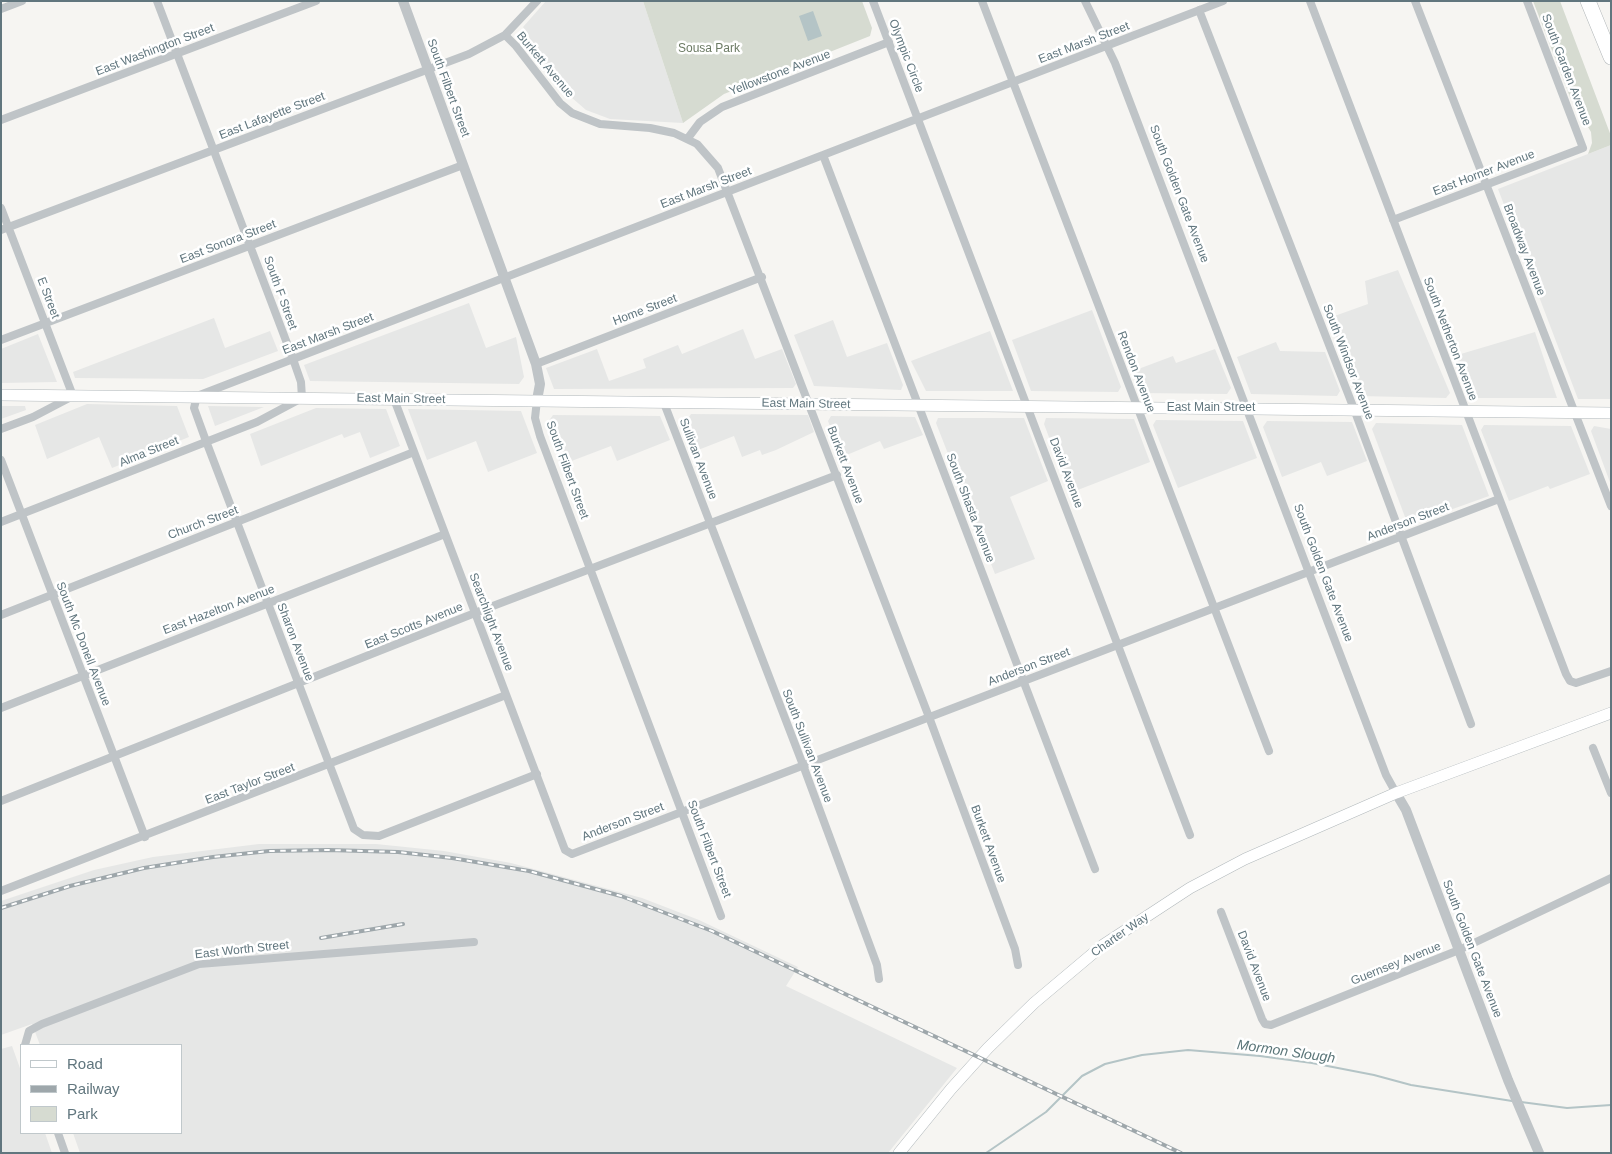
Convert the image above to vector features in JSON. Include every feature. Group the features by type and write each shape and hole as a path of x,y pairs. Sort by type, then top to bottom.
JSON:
{"highway":[{"path":"1588,1 1611,57"},
{"path":"1596,1 1611,51"}],"main road":[{"name":"East Main Street","path":"1,394 1611,413"},
{"name":"Charter Way","path":"899,1153 988,1048 1034,1003 1103,946 1190,888 1245,859 1396,793 1611,713"}],"street":[{"path":"1,9 22,1"},
{"name":"South F Street","path":"157,1 293,359 301,382 302,398"},
{"name":"East Washington Street","path":"1,120 316,1"},
{"name":"South Filbert Street","path":"403,1 536,364 540,384 535,418 540,436 721,916"},
{"name":"East Lafayette Street","path":"5,228 468,54 505,35 537,1"},
{"name":"Olympic Circle","path":"873,1 919,118"},
{"name":"Rendon Avenue","path":"982,1 1269,751"},
{"name":"South Golden Gate Avenue","path":"1085,1 1108,46 1386,775 1406,810 1526,1127 1538,1153"},
{"name":"East Marsh Street","path":"196,396 1224,1"},
{"name":"South Netherton Avenue","path":"1310,1 1566,674 1573,682 1583,681 1611,671"},
{"name":"Broadway Avenue","path":"1415,1 1611,506"},
{"name":"South Garden Avenue","path":"1527,1 1583,148"},
{"name":"South Windsor Avenue","path":"1199,10 1354,409 1400,537 1472,724"},
{"name":"Burkett Avenue","path":"505,35 516,46 560,103 580,118 600,124 660,129 688,138 713,160 729,191 929,716 1015,950 1018,965"},
{"name":"Yellowstone Avenue","path":"688,138 700,122 722,107 889,42"},
{"name":"David Avenue","path":"919,118 1190,835"},
{"name":"East Horner Avenue","path":"1393,220 1583,148"},
{"name":"South Shasta Avenue","path":"823,155 1095,869"},
{"name":"East Sonora Street","path":"1,340 463,165"},
{"name":"E Street","path":"1,208 5,228 73,396"},
{"name":"Home Street","path":"536,364 762,277"},
{"path":"1,430 33,417 73,396"},
{"name":"Sharon Avenue","path":"196,396 194,408 206,442 354,829 363,835 379,836 536,774"},
{"name":"Alma Street","path":"1,522 257,422 302,398"},
{"name":"Searchlight Avenue","path":"394,399 536,774 568,853"},
{"name":"Sullivan Avenue","path":"664,402 710,523"},
{"name":"Church Street","path":"1,615 414,452"},
{"name":"South Mc Donell Avenue","path":"1,460 145,837"},
{"name":"East Scotts Avenue","path":"1,801 837,474"},
{"name":"Anderson Street","path":"568,853 572,854 1499,499"},
{"name":"South Sullivan Avenue","path":"710,523 803,765 877,965 879,979"},
{"name":"East Hazelton Avenue","path":"1,708 445,534"},
{"name":"East Taylor Street","path":"1,891 145,837 506,695"},
{"path":"1593,748 1611,793"},
{"name":"Guernsey Avenue","path":"1268,1025 1284,1022 1459,950 1611,878"},
{"name":"David Avenue","path":"1221,912 1262,1019 1268,1025"},
{"name":"East Worth Street","path":"25,1044 29,1031 42,1024 199,964 474,942"},
{"path":"58,1134 65,1153"}],"shaded area":[{"path":"546,1 643,1 683,123 610,119 586,110 556,84 523,27"},
{"path":"813,11 822,36 808,41 799,16"},
{"path":"1611,145 1611,399 1578,399 1498,189"},
{"path":"1398,270 1450,393 1446,398 1360,396 1329,318 1368,304 1365,281"},
{"path":"469,303 486,348 516,337 524,377 519,384 310,381 304,365"},
{"path":"1092,310 1121,387 1118,392 1031,391 1012,340"},
{"path":"214,318 225,348 270,331 278,351 203,379 75,378 73,372"},
{"path":"833,320 847,357 887,343 903,385 901,390 814,386 794,335"},
{"path":"743,329 755,359 782,349 796,384 793,388 554,389 546,368 597,349 609,381 646,368 643,359 678,345 682,354"},
{"path":"990,331 1013,391 926,391 911,361"},
{"path":"1535,332 1557,398 1470,398 1454,356"},
{"path":"38,334 57,382 1,383 1,349"},
{"path":"1276,342 1280,351 1325,352 1340,391 1337,396 1251,394 1237,357"},
{"path":"1215,349 1231,388 1227,394 1141,393 1133,371 1173,356 1176,363"},
{"path":"87,404 177,406 189,437 112,468 99,437 47,459 35,425"},
{"path":"1,406 25,406 26,410 1,419"},
{"path":"208,406 264,407 215,426"},
{"path":"316,408 386,409 400,446 370,458 360,432 344,438 342,434 261,466 250,434"},
{"path":"408,409 521,411 537,453 488,472 476,441 427,460"},
{"path":"691,414 808,415 814,432 762,455 760,450 742,457 734,436 698,450 687,420"},
{"path":"553,415 660,416 670,440 617,461 611,446 561,465 552,445 548,422"},
{"path":"831,416 915,417 923,435 884,449 880,441 842,457 828,421"},
{"path":"938,418 1024,418 1048,481 1010,497 1035,559 995,574 936,423"},
{"path":"1046,418 1134,419 1150,462 1070,493 1044,424"},
{"path":"1156,420 1243,421 1257,458 1178,488 1153,425"},
{"path":"1267,421 1352,422 1367,461 1327,476 1321,462 1282,477 1263,427"},
{"path":"1376,423 1462,425 1489,496 1408,525 1372,429"},
{"path":"1484,425 1571,426 1590,474 1550,489 1548,486 1509,501 1481,430"},
{"path":"1594,426 1611,429 1611,485 1591,431"},
{"path":"259,844 376,844 444,851 511,863 642,898 699,920 798,967 786,986 957,1068 888,1153 80,1153 73,1134 182,1134 182,1044 40,1044 32,1024 1,1035 1,901 94,870 153,857"},
{"path":"12,1046 20,1068 20,1134 45,1134 52,1153 1,1153 1,1049"}],"green space":[{"name":"Sousa Park","path":"643,1 862,1 872,28 870,36 724,94 683,123"},
{"path":"1533,1 1560,1 1611,136 1611,145 1588,154 1592,143 1591,132 1570,97"}],"waterway":[{"name":"Mormon Slough","path":"986,1153 1046,1112 1082,1076 1105,1064 1142,1055 1188,1050 1260,1056 1312,1063 1374,1075 1411,1085 1512,1101"},
{"name":"Mormon Slough","path":"1521,1102 1567,1108 1611,1105"}],"railway":[{"path":"1,908 70,886 144,868 213,857 269,851 398,852 452,858 529,871 621,896 712,931 1181,1153"},
{"path":"321,938 403,924"}]}
